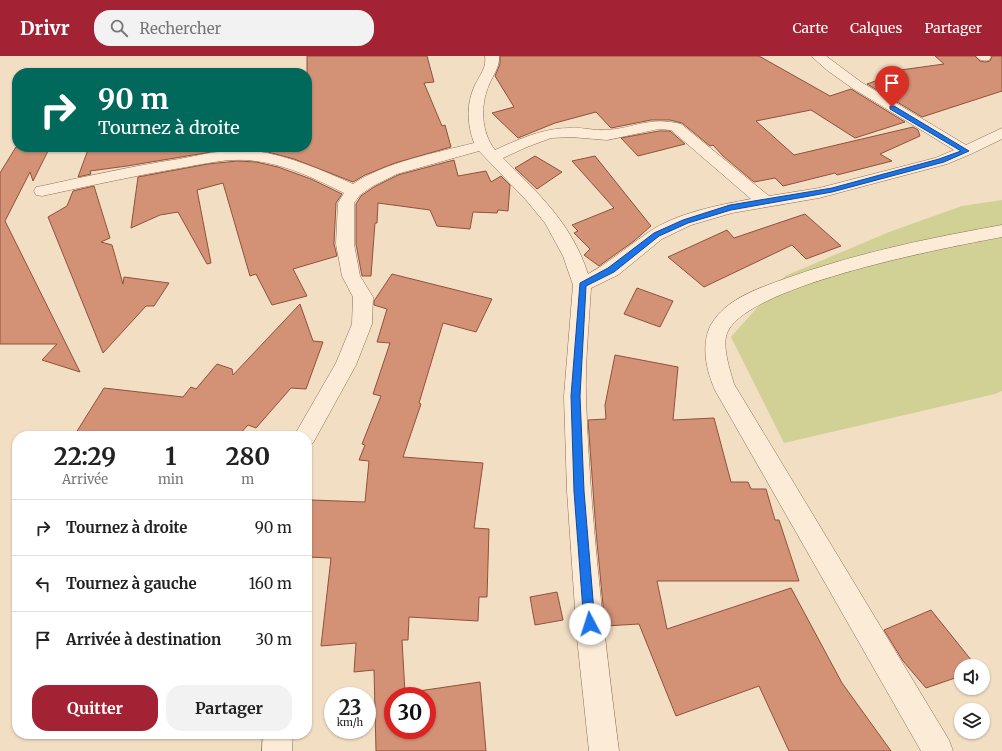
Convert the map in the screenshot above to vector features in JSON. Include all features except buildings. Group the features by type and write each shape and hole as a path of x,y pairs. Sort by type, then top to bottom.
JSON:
{"street":[{"path":"492,56 493,59 488,73 479,90 475,111 477,129 488,151 542,206 556,223 576,263 582,285 575,396 579,491 591,638 604,751"},
{"path":"818,56 834,71 928,130 966,151"},
{"path":"308,431 345,365 362,324 363,297 350,276 344,244 346,203 354,191 367,182 390,171 488,151 552,133 570,132 608,135 648,126 669,125 676,127 764,202"},
{"path":"582,285 611,270 656,235 685,221 730,208 819,193 941,161 966,151 1002,133"},
{"path":"42,190 109,176 222,157 253,156 278,161 310,171 354,191"},
{"path":"938,751 724,386 714,347 720,326 740,308 767,293 839,267 953,239 1002,231"},
{"path":"277,751 278,739"}],"green space":[{"path":"1002,200 1002,391 995,394 784,443 731,337 785,276 889,232 962,206"}],"route":[{"path":"590,624 579,491 575,396 582,285 611,270 656,235 685,221 730,208 832,190 941,161 966,151 928,130 892,107"}]}
